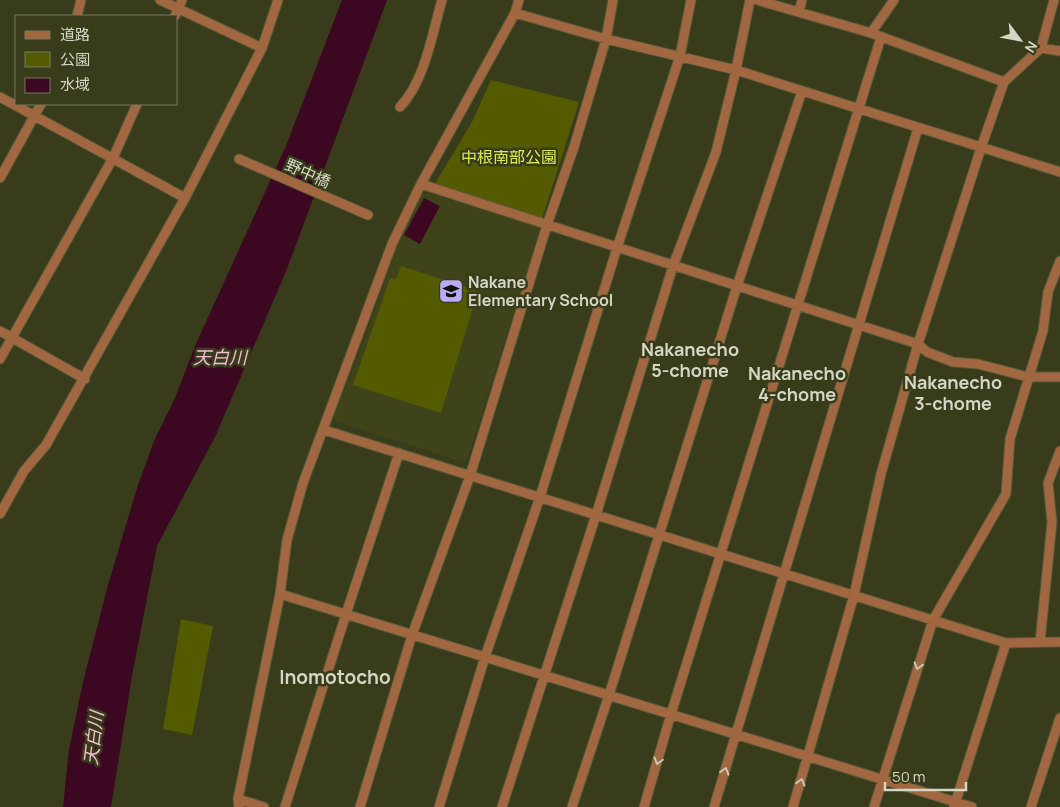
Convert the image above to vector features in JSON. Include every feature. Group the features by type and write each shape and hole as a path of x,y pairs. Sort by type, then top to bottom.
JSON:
{"street":[{"path":"77,15 80,0"},
{"path":"160,0 262,48"},
{"path":"0,514 24,470 46,445 85,379 185,198 262,48 278,0"},
{"path":"400,107 407,100 424,65 442,0"},
{"path":"264,807 238,803 280,594 287,540 304,483 392,244 421,184 515,13 519,0"},
{"path":"360,807 412,635 470,476 547,225 574,147 606,38 613,0"},
{"path":"439,807 485,657 540,497 680,56 691,0"},
{"path":"502,807 596,515 673,266 716,152 736,70 750,0"},
{"path":"757,0 871,33 1004,82"},
{"path":"800,12 802,0"},
{"path":"871,33 894,0"},
{"path":"793,807 854,595 881,474 918,344 981,148 1004,82 1041,48 1054,0"},
{"path":"515,13 736,70 1060,172"},
{"path":"644,807 671,714 881,37"},
{"path":"1041,48 1060,51"},
{"path":"572,807 609,696 736,286 802,91"},
{"path":"0,97 15,104"},
{"path":"16,105 185,198"},
{"path":"0,178 39,105"},
{"path":"0,359 113,158 137,105"},
{"path":"714,807 918,128"},
{"name":"野中橋","path":"241,160 365,214"},
{"path":"421,184 918,344 927,352 953,362 978,364 1028,377 1060,377"},
{"path":"874,807 933,620 1006,494 1010,439 1043,331 1048,292 1060,261"},
{"path":"0,331 85,379"},
{"path":"324,430 1006,643 1060,642"},
{"path":"1040,642 1052,522 1048,482 1060,451"},
{"path":"285,807 399,453"},
{"path":"280,594 736,734 883,780 955,805 972,807"},
{"path":"955,805 1006,643"},
{"path":"1031,807 1060,718"}],"shaded area":[{"name":"Nakane Elementary School","path":"427,193 538,227 540,230 467,460 463,462 335,421 333,416 361,349 401,234 421,194"}],"green space":[{"name":"中根南部公園","path":"491,80 579,102 542,219 433,187 472,122"},
{"path":"401,266 478,291 441,413 353,385 390,278 396,279"},
{"path":"181,619 213,626 192,735 163,729"}],"water":[{"name":"天白川","path":"342,0 387,0 287,269 215,437 157,546 132,676 111,807 63,807 69,750 83,682 108,585 137,488 154,441 175,398 195,346 286,146"},
{"path":"424,198 440,206 420,244 404,235"}],"place":[{"name":"Nakane Elementary School","path":"451,291"}],"district":[{"name":"Nakanecho 5-chome","path":"690,359"},
{"name":"Nakanecho 4-chome","path":"797,383"},
{"name":"Nakanecho 3-chome","path":"953,392"},
{"name":"Inomotocho","path":"335,677"}]}
